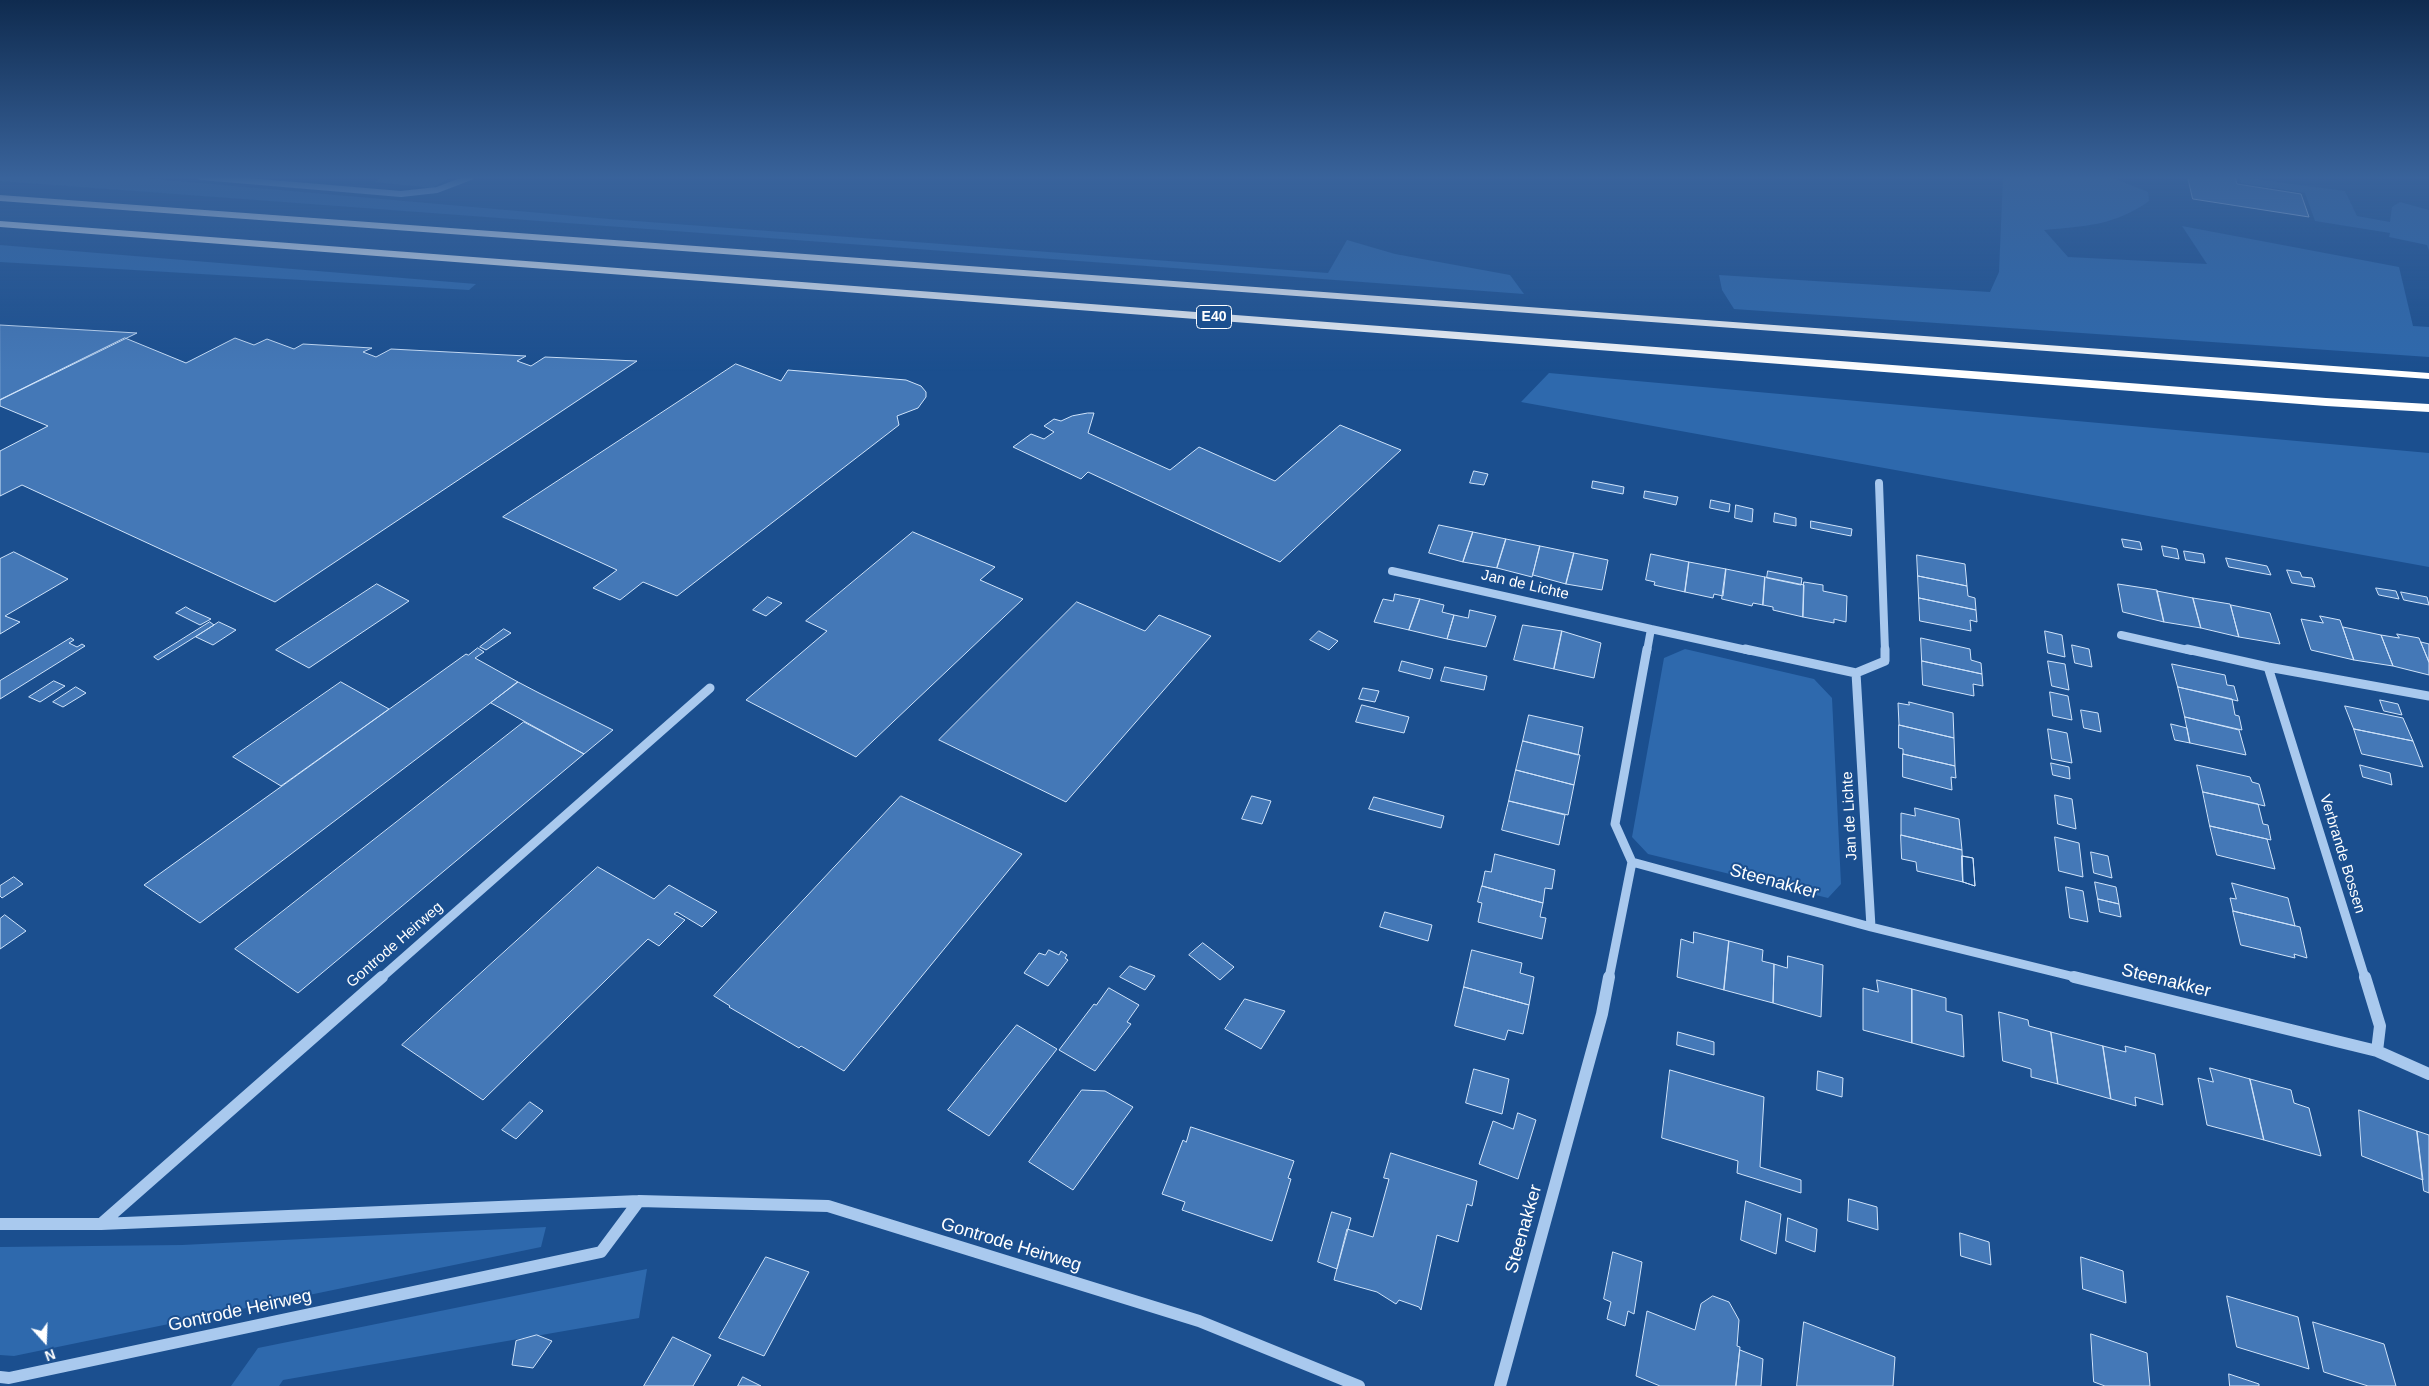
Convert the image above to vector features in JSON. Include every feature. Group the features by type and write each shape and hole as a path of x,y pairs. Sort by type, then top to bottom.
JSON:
{"highway":[{"name":"E40","path":"231,242 2286,399 2429,408"},
{"name":"E40","path":"587,242 2257,366 2429,376"}],"street":[{"path":"1856,672 1885,661 1879,483"},
{"name":"Jan de Lichte","path":"1392,571 1650,629 1856,672 1871,927"},
{"path":"1632,862 1615,824 1650,629"},
{"path":"2120,635 2268,667 2429,696"},
{"name":"Verbrande Bossen","path":"2268,667 2380,1026 2377,1051"},
{"name":"Gontrode Heirweg","path":"101,1224 710,688"},
{"name":"Steenakker","path":"1500,1386 1602,1014 1632,862 1871,927 2377,1051 2429,1074"},
{"name":"Gontrode Heirweg","path":"0,1377 9,1378 601,1252 639,1201"},
{"name":"Gontrode Heirweg","path":"0,1224 101,1224 639,1201 828,1206 1199,1321 1359,1386"}],"shaded area":[{"path":"818,242 911,242 1328,273 1346,242 1353,242 1395,254 1510,275 1524,294"},
{"path":"2000,242 2054,242 2068,257 2207,264 2192,242 2265,242 2399,267 2413,326 2429,327 2429,357 1734,309 1722,290 1719,275 1990,292 1999,272"},
{"path":"2411,242 2429,242 2429,251 2427,245"},
{"path":"0,245 476,284 469,290 0,262"},
{"path":"1549,373 2429,453 2429,567 1521,402"},
{"path":"1685,649 1814,679 1832,698 1841,884 1828,898 1648,854 1632,837 1664,658"},
{"path":"546,1227 541,1247 14,1356 0,1355 0,1247 182,1245"},
{"path":"647,1269 639,1318 283,1380 279,1386 231,1386 258,1348"}],"building":[{"path":"0,325 137,333 0,400"},
{"path":"125,338 186,363 235,338 254,345 267,339 294,349 303,344 372,348 363,352 376,357 391,349 526,356 517,361 531,366 545,357 637,361 275,602 22,485 0,496 0,451 48,426 0,406 0,400"},
{"path":"736,364 781,381 788,370 906,380 921,386 926,392 926,397 918,408 897,416 899,425 677,596 643,582 620,600 593,588 617,570 503,517"},
{"path":"1094,413 1088,433 1170,470 1199,447 1275,481 1340,425 1401,450 1280,562 1088,472 1081,479 1013,447 1031,434 1044,439 1054,432 1044,426 1054,419 1061,421 1072,416"},
{"path":"1474,471 1488,474 1484,485 1470,483"},
{"path":"1593,481 1624,487 1623,494 1592,488"},
{"path":"1645,491 1678,497 1676,505 1644,498"},
{"path":"1711,500 1730,504 1729,512 1710,508"},
{"path":"1736,505 1753,509 1752,522 1735,518"},
{"path":"1775,513 1796,518 1796,526 1774,522"},
{"path":"1811,521 1852,529 1851,536 1811,528"},
{"path":"1439,525 1473,532 1463,562 1429,553"},
{"path":"913,532 995,567 980,580 1023,599 856,757 746,700 827,631 806,621"},
{"path":"1473,532 1506,539 1497,568 1463,562"},
{"path":"1506,539 1540,546 1532,577 1497,568"},
{"path":"2122,539 2140,542 2142,550 2124,547"},
{"path":"1540,546 1574,553 1566,584 1533,575"},
{"path":"2162,546 2177,549 2179,559 2164,556"},
{"path":"2184,551 2203,554 2205,563 2186,560"},
{"path":"14,552 68,579 5,616 20,622 0,634 0,559"},
{"path":"1574,553 1608,560 1602,590 1566,584"},
{"path":"1651,554 1689,562 1685,592 1654,585 1655,582 1646,580"},
{"path":"1917,555 1965,564 1967,586 1918,576"},
{"path":"2226,558 2267,566 2271,575 2229,567"},
{"path":"1689,562 1726,569 1723,596 1714,594 1713,598 1685,592"},
{"path":"1726,569 1765,577 1763,605 1753,603 1752,606 1722,599"},
{"path":"2287,570 2300,572 2302,577 2312,578 2315,587 2292,583"},
{"path":"1768,571 1802,578 1801,585 1767,578"},
{"path":"1918,576 1967,586 1968,596 1975,598 1976,610 1919,598"},
{"path":"1765,577 1804,585 1803,617 1773,610 1773,607 1763,605"},
{"path":"1804,582 1823,585 1823,591 1847,596 1846,622 1834,619 1834,623 1803,617"},
{"path":"377,584 409,601 309,668 276,650"},
{"path":"2118,584 2157,590 2164,622 2123,612"},
{"path":"2376,588 2396,591 2399,599 2379,595"},
{"path":"2157,591 2193,598 2201,628 2164,622"},
{"path":"2401,592 2427,597 2429,605 2404,600"},
{"path":"1395,594 1420,599 1409,630 1374,622 1383,599 1393,601"},
{"path":"768,597 782,603 766,616 753,610"},
{"path":"1919,598 1976,610 1977,622 1970,620 1971,631 1920,621"},
{"path":"2193,598 2230,604 2239,637 2201,628"},
{"path":"1420,599 1444,605 1442,612 1454,615 1447,639 1409,630"},
{"path":"1077,602 1145,631 1159,615 1211,636 1066,802 939,740"},
{"path":"2231,605 2270,613 2280,644 2239,637"},
{"path":"186,607 211,619 200,625 176,613"},
{"path":"1470,610 1496,616 1486,647 1447,639 1454,615 1468,618"},
{"path":"2320,616 2340,620 2354,660 2311,650 2301,619 2323,623"},
{"path":"210,622 214,625 158,660 154,657"},
{"path":"219,622 236,630 213,645 196,637"},
{"path":"1523,625 1562,631 1554,669 1514,660"},
{"path":"2343,627 2381,635 2393,666 2354,660"},
{"path":"504,629 511,633 486,650 480,647"},
{"path":"1319,631 1338,641 1329,650 1310,640"},
{"path":"1562,631 1601,643 1594,678 1554,669"},
{"path":"2045,631 2062,635 2065,657 2048,653"},
{"path":"2397,634 2419,638 2429,662 2429,675 2393,666 2381,635 2399,638"},
{"path":"71,638 74,640 69,643 77,647 82,644 85,646 0,699 0,681"},
{"path":"1921,638 1970,649 1971,660 1981,663 1982,674 1922,661"},
{"path":"2421,642 2429,644 2429,662"},
{"path":"2072,645 2089,649 2092,667 2075,663"},
{"path":"478,648 484,652 475,658 518,682 200,923 144,885 466,654 468,655"},
{"path":"1402,661 1433,669 1430,679 1399,671"},
{"path":"1922,661 1982,674 1983,686 1973,684 1974,696 1923,685"},
{"path":"2048,661 2065,664 2069,690 2052,686"},
{"path":"2172,664 2225,675 2227,685 2234,686 2238,701 2178,687"},
{"path":"1445,667 1487,676 1484,690 1441,681"},
{"path":"54,681 65,686 40,702 29,697"},
{"path":"341,682 389,709 281,786 233,757"},
{"path":"518,682 613,730 584,754 491,703"},
{"path":"76,687 86,693 63,707 53,702"},
{"path":"2178,687 2232,699 2235,715 2239,716 2242,730 2185,717"},
{"path":"1363,688 1379,691 1375,702 1359,699"},
{"path":"2050,692 2068,696 2072,720 2053,716"},
{"path":"2380,700 2398,704 2402,715 2384,711"},
{"path":"1909,702 1953,713 1954,738 1899,725 1898,703 1909,705"},
{"path":"1362,705 1409,717 1404,733 1356,722"},
{"path":"2345,706 2403,718 2413,741 2354,729"},
{"path":"2081,710 2098,713 2101,732 2084,728"},
{"path":"1529,715 1583,727 1578,755 1523,741"},
{"path":"2185,717 2239,730 2246,755 2190,743"},
{"path":"524,722 584,754 298,993 235,949"},
{"path":"2171,724 2187,728 2190,743 2175,740"},
{"path":"1899,725 1954,738 1955,766 1903,754 1903,749 1899,748"},
{"path":"2048,729 2067,733 2072,763 2052,759"},
{"path":"2354,729 2413,741 2423,767 2362,754"},
{"path":"1523,741 1580,755 1574,785 1516,770"},
{"path":"1903,754 1955,766 1956,778 1951,777 1952,790 1903,777"},
{"path":"2051,763 2069,767 2070,779 2053,775"},
{"path":"2197,765 2250,777 2252,782 2259,784 2265,806 2203,792"},
{"path":"2360,765 2390,773 2392,785 2363,777"},
{"path":"1516,770 1574,785 1568,815 1509,801"},
{"path":"2203,792 2258,804 2263,824 2268,825 2271,840 2210,826"},
{"path":"2055,795 2072,799 2076,829 2058,824"},
{"path":"901,796 1022,854 844,1071 801,1046 799,1048 729,1007 714,996"},
{"path":"1252,796 1271,801 1262,824 1242,819"},
{"path":"1374,797 1444,816 1441,828 1369,809"},
{"path":"1509,801 1565,815 1559,845 1502,830"},
{"path":"1915,808 1959,819 1962,850 1901,835 1901,813 1915,816"},
{"path":"2210,826 2267,839 2275,869 2217,855"},
{"path":"1901,835 1962,850 1963,882 1917,871 1916,862 1902,859"},
{"path":"2055,837 2079,843 2083,877 2059,871"},
{"path":"2091,852 2108,856 2112,878 2094,873"},
{"path":"1495,854 1555,870 1552,889 1545,888 1543,903 1482,886 1485,871 1491,872"},
{"path":"1962,856 1973,858 1975,886 1963,882"},
{"path":"1962,856 1973,858 1975,886 1963,882"},
{"path":"598,867 654,899 669,885 717,912 702,927 677,912 674,914 685,920 659,946 648,939 483,1100 402,1045"},
{"path":"14,877 23,884 2,898 0,896 0,886"},
{"path":"2095,882 2116,887 2119,904 2098,899"},
{"path":"2232,883 2288,898 2295,926 2233,911 2230,898 2236,899"},
{"path":"1482,886 1543,903 1540,917 1546,918 1542,939 1478,922 1482,903 1478,902"},
{"path":"2066,887 2083,891 2088,922 2070,918"},
{"path":"2098,899 2119,904 2121,917 2100,912"},
{"path":"2233,911 2300,927 2307,958 2294,954 2295,958 2241,945"},
{"path":"1385,912 1432,925 1428,941 1380,927"},
{"path":"5,915 26,931 0,949 0,919"},
{"path":"1694,932 1729,941 1724,990 1677,977 1681,939 1693,943"},
{"path":"1729,941 1763,950 1762,961 1774,964 1773,1003 1724,990"},
{"path":"1203,943 1234,967 1220,980 1189,955"},
{"path":"1049,950 1059,955 1061,951 1067,955 1065,958 1068,960 1048,986 1024,973 1039,953 1045,955"},
{"path":"1472,950 1522,963 1520,973 1534,977 1529,1005 1464,987"},
{"path":"1788,956 1823,965 1821,1017 1773,1003 1774,964 1787,968"},
{"path":"1130,966 1155,976 1145,990 1120,977"},
{"path":"1877,980 1912,989 1912,1043 1863,1030 1863,988 1878,992"},
{"path":"1464,987 1529,1005 1523,1034 1508,1030 1505,1040 1455,1026"},
{"path":"1109,988 1139,1005 1127,1022 1131,1024 1095,1071 1059,1050 1094,1004 1096,1005"},
{"path":"1912,989 1946,998 1946,1011 1962,1015 1964,1057 1912,1043"},
{"path":"1245,999 1285,1011 1261,1049 1225,1029"},
{"path":"1999,1012 2028,1020 2029,1026 2051,1032 2058,1084 2031,1077 2031,1069 2003,1061"},
{"path":"1017,1025 1057,1049 989,1136 948,1110"},
{"path":"1678,1032 1714,1042 1714,1055 1677,1045"},
{"path":"2051,1032 2103,1046 2111,1099 2058,1084"},
{"path":"2103,1046 2126,1052 2125,1046 2155,1054 2163,1105 2135,1097 2136,1106 2111,1099"},
{"path":"2210,1068 2250,1079 2264,1140 2207,1125 2198,1078 2213,1082"},
{"path":"1474,1069 1509,1079 1502,1114 1466,1103"},
{"path":"1670,1070 1764,1097 1760,1167 1801,1180 1801,1193 1737,1173 1738,1161 1662,1138"},
{"path":"1818,1071 1843,1078 1842,1097 1817,1090"},
{"path":"2250,1079 2291,1090 2294,1103 2309,1108 2321,1156 2264,1140"},
{"path":"1082,1090 1105,1091 1133,1107 1073,1190 1029,1162"},
{"path":"530,1102 543,1111 516,1139 502,1130"},
{"path":"2359,1110 2417,1131 2423,1180 2362,1156"},
{"path":"1518,1113 1536,1120 1518,1179 1479,1164 1493,1121 1513,1129"},
{"path":"1191,1127 1294,1161 1288,1178 1291,1179 1272,1241 1182,1210 1185,1202 1162,1194 1183,1140 1186,1142"},
{"path":"2417,1131 2429,1135 2429,1193 2424,1191"},
{"path":"1391,1153 1477,1181 1472,1206 1467,1204 1458,1242 1437,1235 1421,1310 1419,1307 1399,1300 1396,1304 1377,1292 1334,1280 1347,1229 1373,1237 1389,1179 1384,1178"},
{"path":"1849,1199 1877,1207 1878,1230 1848,1221"},
{"path":"1746,1201 1781,1214 1776,1254 1741,1240"},
{"path":"1332,1212 1351,1218 1337,1269 1318,1262"},
{"path":"1788,1218 1817,1229 1815,1252 1786,1241"},
{"path":"1960,1233 1989,1242 1991,1265 1961,1256"},
{"path":"1613,1252 1642,1262 1634,1314 1628,1311 1625,1326 1607,1319 1611,1302 1604,1299"},
{"path":"766,1257 809,1272 764,1356 719,1338"},
{"path":"2081,1257 2123,1271 2126,1303 2083,1289"},
{"path":"1713,1296 1729,1302 1739,1320 1737,1346 1740,1347 1736,1386 1660,1386 1636,1376 1647,1311 1695,1330 1701,1304"},
{"path":"2227,1296 2298,1317 2309,1369 2237,1347"},
{"path":"1804,1322 1895,1357 1893,1386 1797,1386"},
{"path":"2313,1322 2384,1344 2396,1386 2368,1386 2324,1372"},
{"path":"2091,1334 2147,1353 2150,1386 2105,1386 2094,1382"},
{"path":"537,1335 552,1341 533,1368 512,1365 516,1341"},
{"path":"673,1337 711,1355 693,1386 644,1386"},
{"path":"1740,1350 1763,1359 1761,1386 1736,1386"},
{"path":"2229,1374 2259,1384 2259,1386 2230,1386"},
{"path":"743,1377 761,1386 738,1386"}]}
